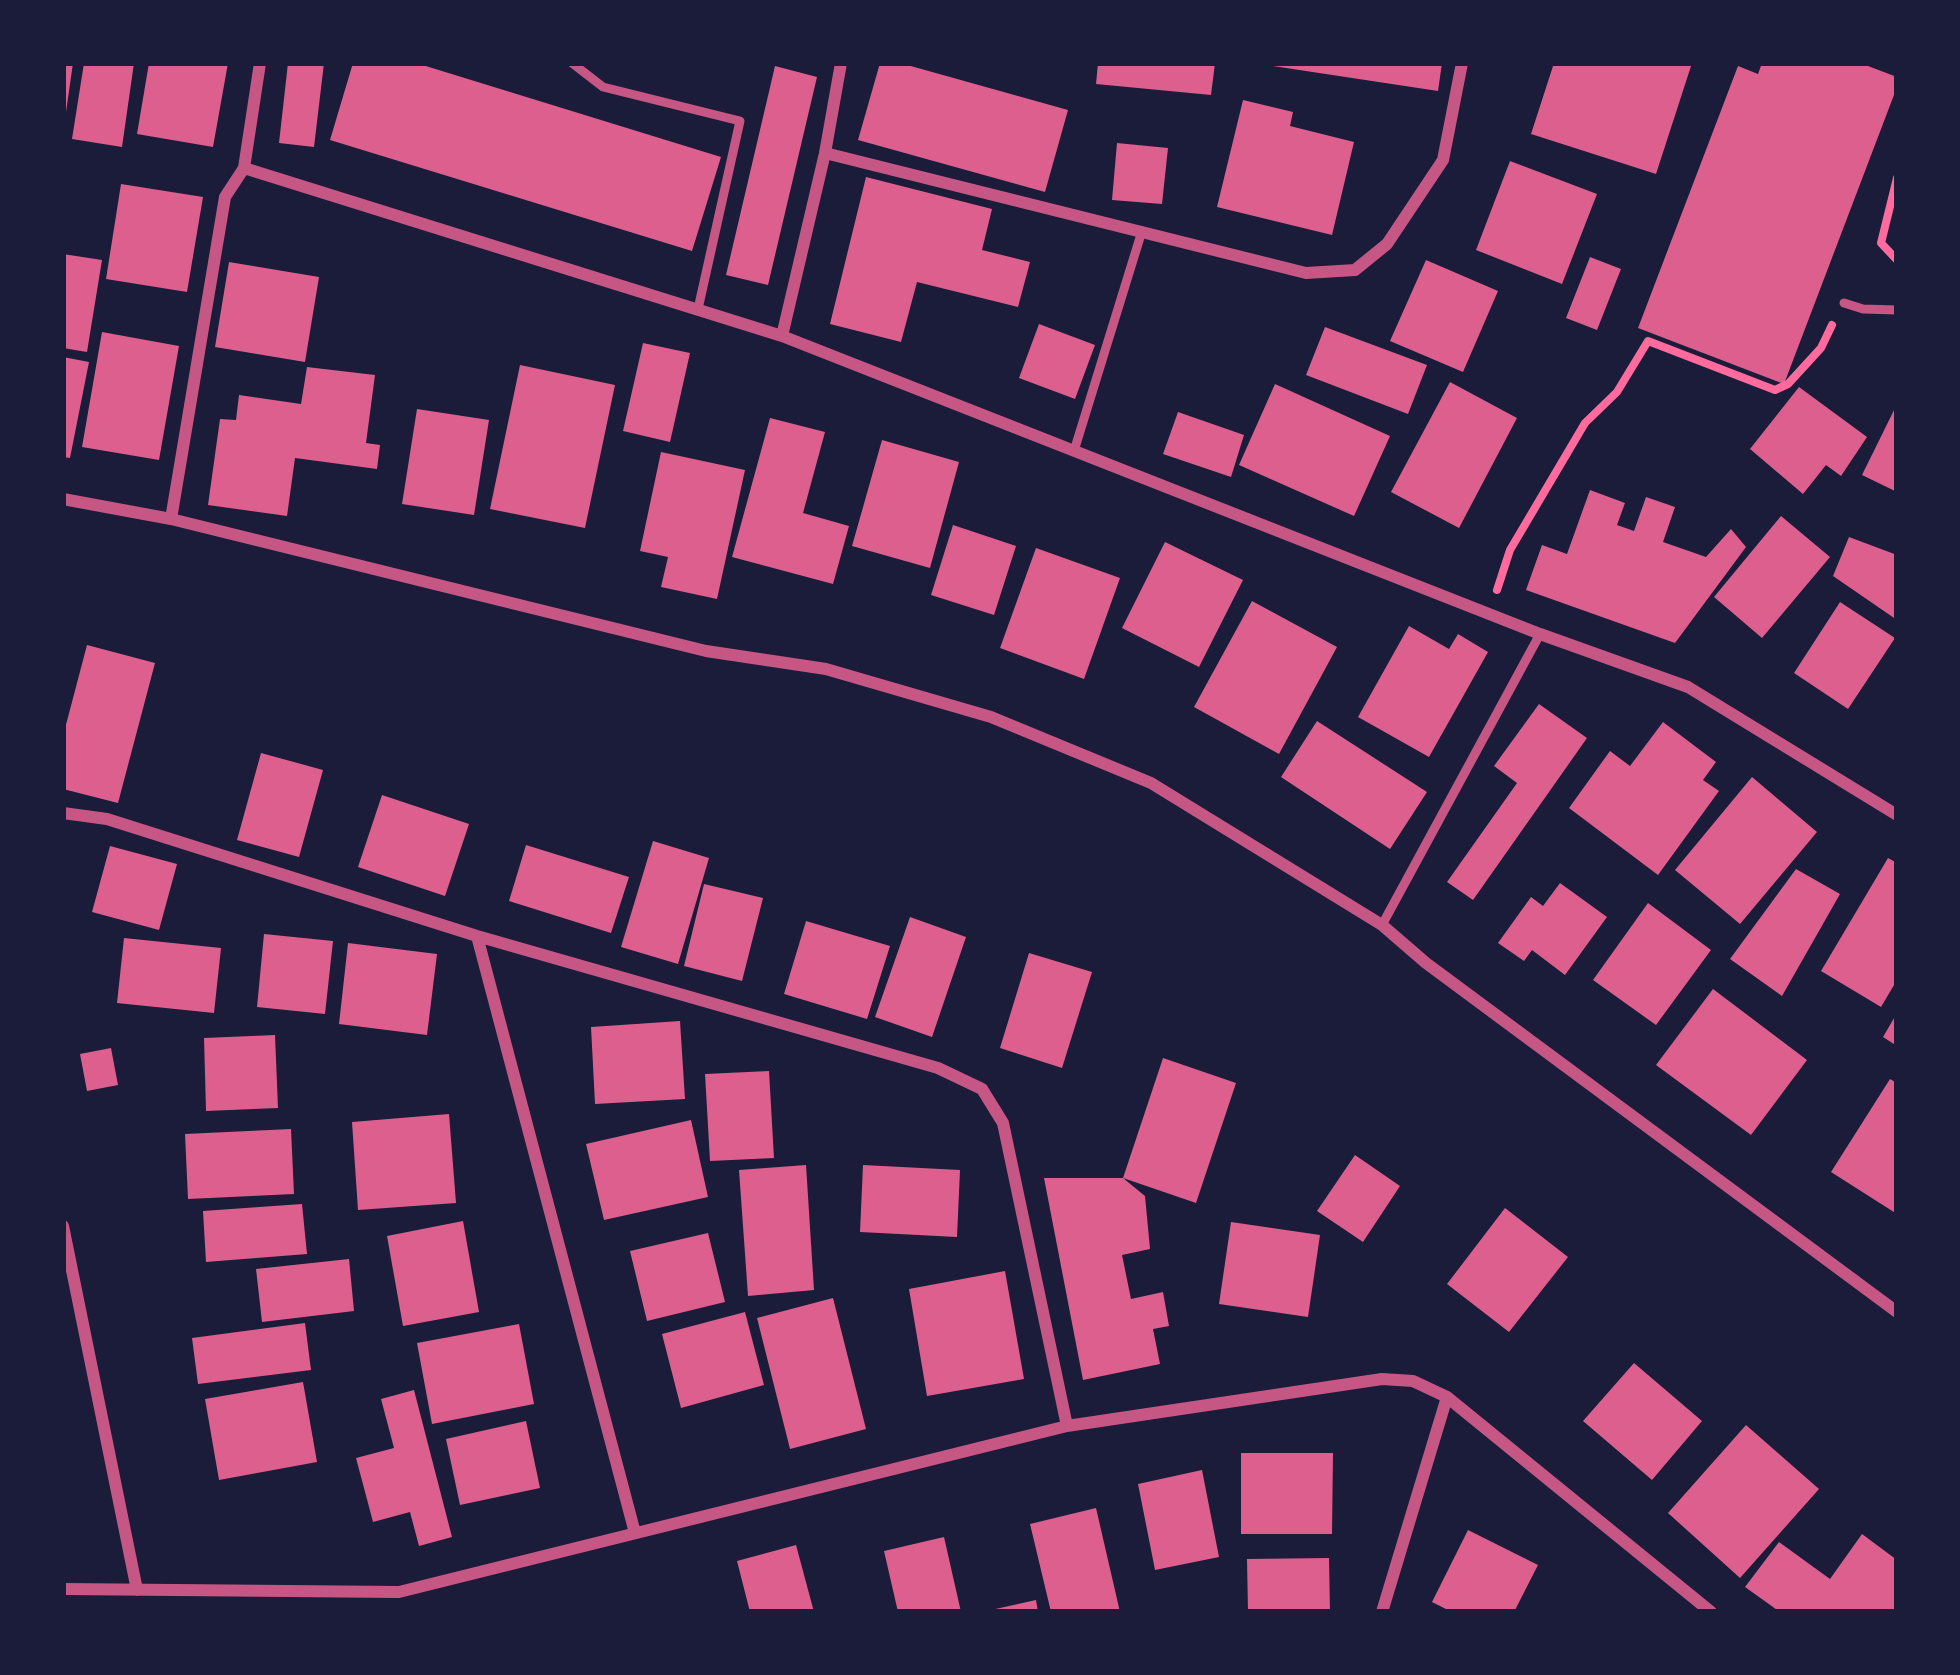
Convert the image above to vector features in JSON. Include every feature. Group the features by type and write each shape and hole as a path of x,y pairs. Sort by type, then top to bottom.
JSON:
{"street":[{"path":"171,519 225,197 244,168 260,63"},
{"path":"782,336 841,63"},
{"path":"825,153 1306,273 1354,270 1387,244 1443,160 1462,63"},
{"path":"244,168 782,336 1540,634 1688,687 1897,815"},
{"path":"63,499 171,519 706,651 826,669 991,717 1151,783 1382,925 1897,1312"},
{"path":"63,814 107,819 477,936 938,1068 982,1089 1003,1123 1067,1426"},
{"path":"477,936 634,1533"},
{"path":"63,1226 137,1590"},
{"path":"63,1589 399,1592 1067,1426 1382,1379 1413,1381 1447,1397 1711,1612"},
{"path":"1382,1612 1447,1397"}],"lane":[{"path":"572,63 603,87 740,121 698,309"},
{"path":"1073,451 1142,232"},
{"path":"1844,303 1897,310"},
{"path":"1382,925 1540,634"}],"path":[{"path":"1897,178 1881,242 1897,260"},
{"path":"1489,614 1510,550 1586,423 1617,392 1648,341 1775,390 1788,384 1821,348 1844,303"}],"building":[{"path":"63,63 73,63 66,112 63,112"},
{"path":"84,63 134,63 122,147 72,139"},
{"path":"149,63 228,63 213,147 137,134"},
{"path":"288,63 324,63 314,147 279,143"},
{"path":"353,63 416,63 721,157 692,251 330,140"},
{"path":"880,63 900,63 1068,110 1045,192 858,140"},
{"path":"1098,63 1215,63 1211,95 1096,84"},
{"path":"1253,63 1442,63 1438,91"},
{"path":"1554,63 1692,63 1656,174 1531,134"},
{"path":"1762,63 1860,63 1897,77 1784,384 1638,328 1738,66 1758,74"},
{"path":"775,66 817,77 768,285 726,275"},
{"path":"1243,100 1293,112 1290,126 1354,142 1332,235 1217,207"},
{"path":"1117,143 1168,148 1162,204 1112,200"},
{"path":"1510,161 1597,194 1562,284 1476,250"},
{"path":"866,177 992,209 982,250 1030,262 1018,307 917,282 901,342 830,324"},
{"path":"121,184 203,197 187,292 106,279"},
{"path":"63,254 102,260 87,352 63,348"},
{"path":"1590,257 1621,269 1597,330 1566,318"},
{"path":"1426,260 1498,291 1463,372 1390,341"},
{"path":"229,262 319,277 305,362 215,347"},
{"path":"1039,324 1095,345 1075,399 1019,378"},
{"path":"1325,327 1427,365 1408,414 1306,375"},
{"path":"102,332 179,346 159,460 82,447"},
{"path":"643,343 690,353 670,442 623,431"},
{"path":"63,357 89,362 70,458 63,457"},
{"path":"520,365 615,385 585,528 490,509"},
{"path":"307,367 375,375 366,443 380,445 377,469 295,458 287,516 208,505 220,419 236,420 239,395 301,404"},
{"path":"1450,382 1517,418 1459,528 1391,492"},
{"path":"1275,384 1390,436 1354,516 1239,465"},
{"path":"1799,387 1867,437 1841,476 1826,465 1803,494 1750,449"},
{"path":"1897,404 1897,492 1862,475"},
{"path":"417,409 489,420 474,515 402,504"},
{"path":"1178,412 1244,435 1231,477 1163,454"},
{"path":"770,418 825,432 803,513 849,526 833,584 732,557"},
{"path":"882,440 959,462 930,568 852,546"},
{"path":"661,452 745,470 717,599 661,587 668,557 640,551"},
{"path":"1590,490 1625,503 1617,525 1634,531 1646,497 1675,507 1663,542 1706,557 1731,529 1746,547 1675,643 1526,590 1542,545 1567,554"},
{"path":"1781,516 1830,557 1762,638 1714,597"},
{"path":"953,525 1016,546 994,615 931,595"},
{"path":"1849,537 1897,555 1897,620 1833,576"},
{"path":"1165,542 1243,580 1199,667 1122,628"},
{"path":"1036,548 1120,578 1084,679 1000,648"},
{"path":"1252,601 1337,647 1279,754 1194,707"},
{"path":"1840,602 1895,638 1848,709 1794,673"},
{"path":"1409,626 1449,649 1458,634 1488,652 1429,757 1358,717"},
{"path":"87,645 155,663 118,803 63,789 63,736"},
{"path":"1539,704 1587,738 1473,900 1447,882 1517,783 1494,766"},
{"path":"1317,721 1427,792 1390,849 1281,777"},
{"path":"1663,722 1716,762 1703,780 1719,791 1658,875 1569,808 1610,751 1630,766"},
{"path":"261,753 323,770 299,857 237,840"},
{"path":"1752,777 1817,832 1740,924 1675,870"},
{"path":"382,795 469,824 445,896 358,867"},
{"path":"653,841 709,858 678,964 621,947"},
{"path":"526,845 629,877 611,933 509,901"},
{"path":"110,846 177,864 159,930 92,912"},
{"path":"1888,858 1897,863 1897,980 1881,1007 1821,971"},
{"path":"1796,869 1840,894 1782,996 1730,959"},
{"path":"1560,883 1607,917 1565,975 1532,950 1524,961 1498,943 1531,897 1543,906"},
{"path":"704,884 763,898 742,981 684,966"},
{"path":"1648,903 1711,950 1656,1025 1593,980"},
{"path":"910,917 966,937 932,1037 875,1017"},
{"path":"806,921 890,946 867,1019 784,994"},
{"path":"264,934 333,941 325,1014 257,1007"},
{"path":"124,938 221,948 214,1013 117,1003"},
{"path":"348,943 437,954 427,1035 339,1024"},
{"path":"1029,953 1092,972 1062,1068 1000,1048"},
{"path":"1713,989 1807,1060 1751,1135 1656,1065"},
{"path":"1897,1013 1897,1046 1883,1037"},
{"path":"680,1021 685,1099 595,1104 591,1027"},
{"path":"275,1035 278,1108 206,1111 204,1038"},
{"path":"111,1048 118,1085 87,1091 80,1054"},
{"path":"1163,1058 1236,1083 1196,1203 1123,1178"},
{"path":"769,1071 774,1158 710,1161 705,1074"},
{"path":"1890,1079 1897,1083 1897,1214 1831,1172"},
{"path":"449,1114 456,1203 358,1210 352,1122"},
{"path":"691,1120 708,1197 604,1220 586,1144"},
{"path":"291,1129 294,1194 188,1199 185,1134"},
{"path":"1355,1155 1400,1186 1363,1242 1317,1211"},
{"path":"806,1165 814,1290 748,1296 739,1170"},
{"path":"863,1165 960,1170 957,1237 860,1232"},
{"path":"1044,1178 1123,1178 1145,1196 1150,1249 1122,1255 1131,1299 1163,1292 1169,1326 1153,1329 1160,1364 1083,1380"},
{"path":"302,1204 307,1254 206,1262 203,1211"},
{"path":"1505,1208 1568,1257 1509,1332 1447,1284"},
{"path":"463,1221 479,1312 403,1326 387,1236"},
{"path":"1231,1222 1320,1235 1308,1317 1219,1304"},
{"path":"708,1233 725,1302 647,1321 630,1251"},
{"path":"349,1259 354,1311 262,1322 256,1269"},
{"path":"1005,1271 1024,1379 927,1396 909,1289"},
{"path":"833,1298 866,1429 790,1449 757,1318"},
{"path":"745,1312 764,1385 681,1408 662,1334"},
{"path":"305,1323 311,1370 198,1384 192,1338"},
{"path":"519,1324 534,1404 432,1424 417,1343"},
{"path":"1634,1363 1702,1421 1652,1480 1583,1421"},
{"path":"303,1382 317,1462 219,1480 205,1399"},
{"path":"414,1390 452,1537 419,1546 410,1512 373,1522 356,1458 394,1448 381,1399"},
{"path":"526,1421 540,1488 460,1505 446,1439"},
{"path":"1746,1425 1819,1489 1740,1578 1668,1513"},
{"path":"1241,1453 1333,1453 1332,1534 1241,1534"},
{"path":"1202,1470 1219,1557 1155,1570 1138,1484"},
{"path":"1096,1508 1120,1612 1051,1612 1030,1524"},
{"path":"1468,1530 1538,1565 1514,1612 1452,1612 1432,1602"},
{"path":"1862,1534 1897,1560 1897,1607 1893,1612 1780,1612 1745,1587 1779,1542 1830,1579"},
{"path":"944,1537 961,1612 898,1612 884,1551"},
{"path":"796,1545 814,1612 750,1612 737,1561"},
{"path":"1329,1558 1330,1612 1248,1612 1247,1559"},
{"path":"1036,1600 1038,1612 991,1612 991,1610"}]}
